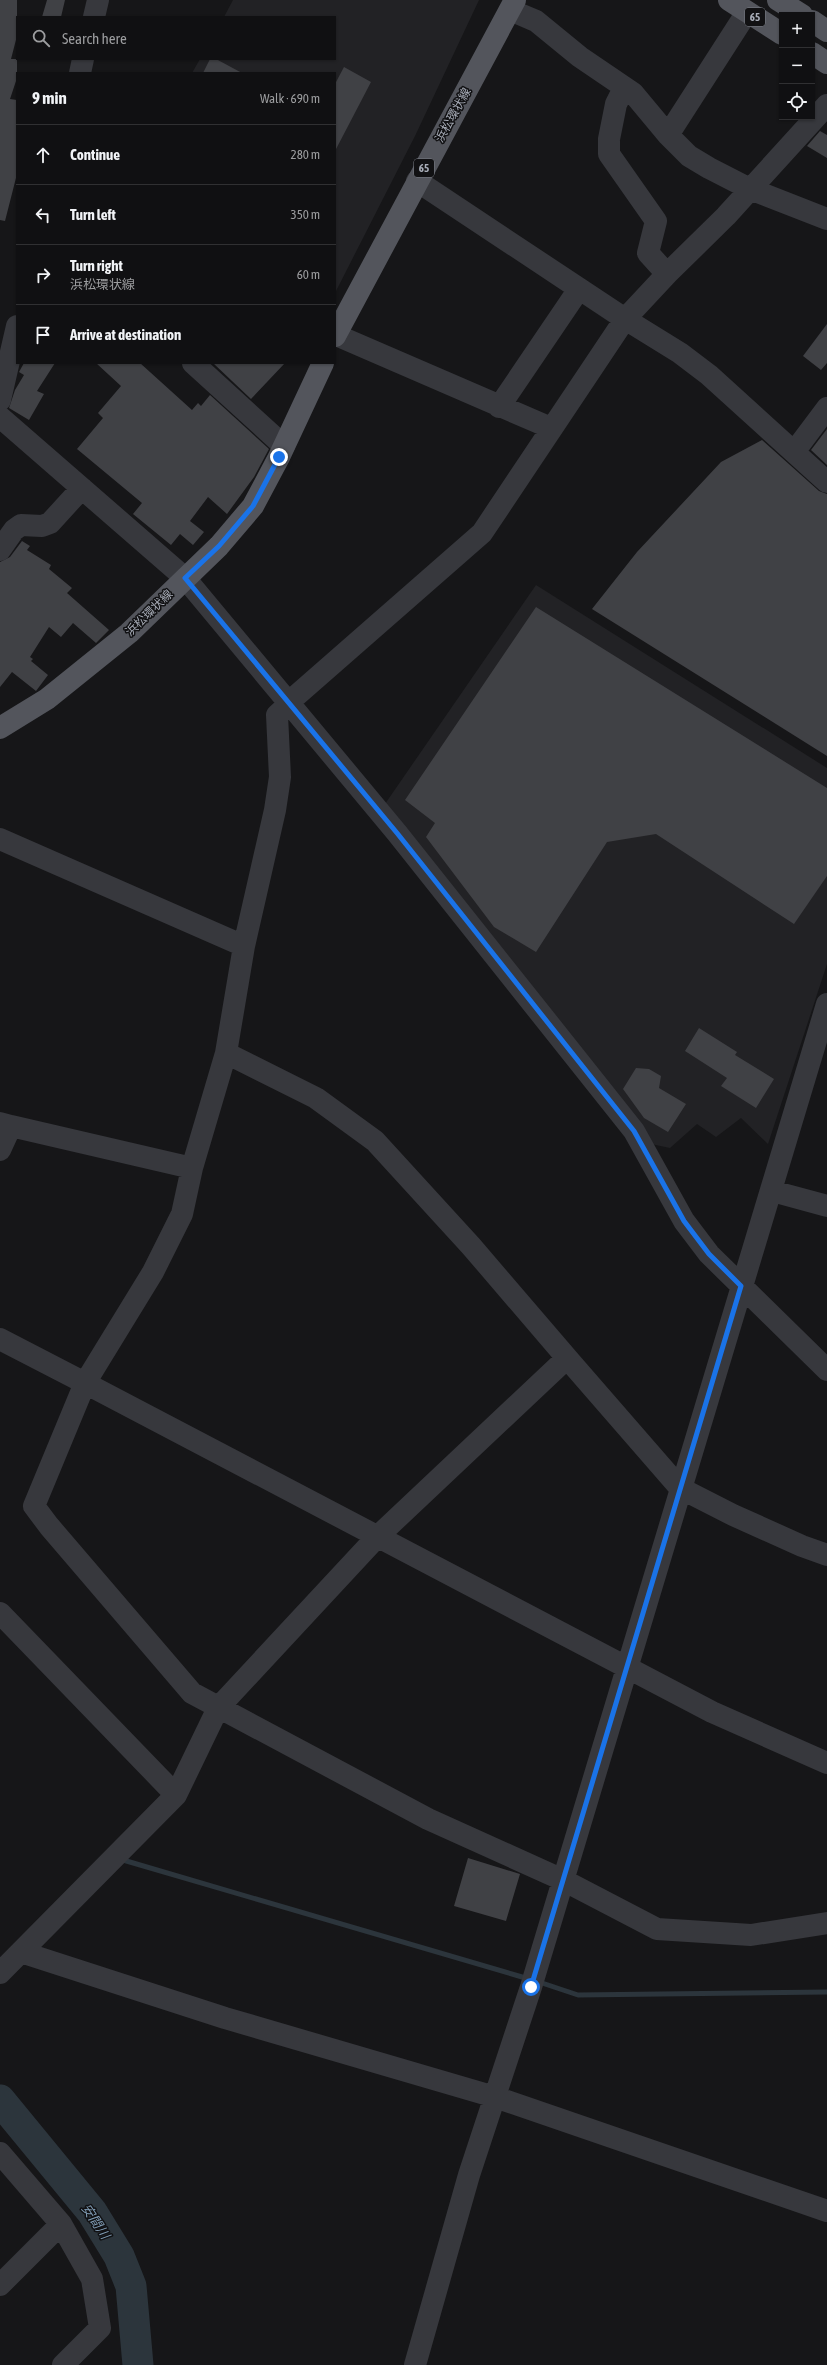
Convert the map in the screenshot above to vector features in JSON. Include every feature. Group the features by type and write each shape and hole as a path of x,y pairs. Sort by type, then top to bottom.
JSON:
{"main road":[{"name":"65","path":"729,0 779,32"},
{"name":"65","path":"778,0 797,12"},
{"name":"浜松環状線","path":"336,334 513,5"},
{"path":"815,23 827,31"},
{"path":"815,55 827,63"},
{"name":"浜松環状線","path":"0,728 47,699 123,638 219,546 253,506 284,446 323,364"}],"street":[{"path":"94,16 98,0"},
{"path":"513,5 536,21 580,58 633,93 668,135 696,160 750,189 827,220"},
{"path":"668,135 747,12"},
{"path":"80,72 83,60"},
{"path":"624,88 616,104 609,139 609,154 656,221 648,253 667,274"},
{"path":"827,105 726,216 667,274 625,319 482,533 277,715 279,784 244,946 226,1053 192,1168 182,1214 153,1272 85,1383 34,1506 48,1526 192,1694 428,1819 563,1880 657,1929 751,1935 827,1923"},
{"path":"417,181 625,319 680,353 709,375 827,482"},
{"path":"499,407 579,288"},
{"path":"0,400 16,330"},
{"path":"336,336 551,428"},
{"path":"194,364 284,446"},
{"path":"794,452 827,408"},
{"path":"0,417 185,578 397,833 634,1131 684,1221 709,1254 827,1370"},
{"path":"0,550 14,530 21,525 42,526 50,523 82,488"},
{"path":"0,839 244,946"},
{"path":"416,2365 469,2175 533,1980 741,1286 772,1191 827,1004"},
{"path":"226,1053 316,1098 375,1141 471,1246 680,1488 747,1521 827,1555"},
{"path":"0,1150 6,1124 192,1168"},
{"path":"772,1191 827,1206"},
{"path":"0,1339 376,1538 628,1667 712,1712 827,1762"},
{"path":"7,1961 176,1795 218,1708 376,1538 567,1358"},
{"path":"0,1613 176,1795"},
{"path":"7,1961 225,2018 494,2097 827,2211"},
{"path":"0,2153 61,2224 92,2279 100,2328 64,2365"},
{"path":"0,2285 61,2224"}],"shaded area":[{"path":"233,0 479,0 415,136 336,291 336,72 193,72 199,60 336,60 336,16 225,16"},
{"path":"536,585 827,768 827,964 768,1144 741,1118 716,1137 697,1124 670,1148 651,1144 385,804"}],"building":[{"path":"0,0 17,0 16,40 11,59 17,60 17,72 16,81 10,99 16,100 16,178 5,221 0,220"},
{"path":"47,0 65,0 61,16 42,16"},
{"path":"210,60 218,60 240,72 204,72"},
{"path":"344,67 371,82 336,149 336,82"},
{"path":"820,131 827,135 827,158 807,146"},
{"path":"827,324 827,363 821,370 803,356"},
{"path":"23,364 54,364 37,391 44,394 29,420 9,408 15,390 24,375 19,372"},
{"path":"97,364 141,364 192,410 198,403 201,406 210,395 269,449 254,477 227,514 208,497 190,521 204,532 193,545 180,534 171,545 133,514 142,503 77,449 103,418 98,413 121,386"},
{"path":"214,364 284,364 251,399"},
{"path":"827,429 827,465 811,450"},
{"path":"762,440 819,491 827,494 827,756 592,609 637,552 721,462"},
{"path":"22,541 30,546 27,550 51,565 49,569 72,588 67,593 109,630 96,643 73,623 61,637 49,627 30,657 33,659 31,661 48,675 36,691 12,672 0,687 0,562 10,557"},
{"path":"536,607 827,788 827,876 794,924 656,834 607,842 536,952 494,927 426,837 435,823 405,800"},
{"path":"699,1028 737,1052 735,1055 774,1079 756,1108 721,1086 727,1078 685,1051"},
{"path":"636,1068 649,1069 661,1076 659,1088 686,1104 668,1132 644,1118 623,1089"},
{"path":"468,1858 520,1874 506,1921 454,1906"}],"waterway":[{"path":"123,1860 529,1979"},
{"path":"539,1982 578,1995 827,1992"},
{"name":"安間川","path":"0,2100 92,2212 119,2256 131,2286 138,2365"}],"route":[{"path":"279,457 253,506 219,546 185,578 397,833 634,1131 684,1221 709,1254 741,1286 531,1987"}]}
